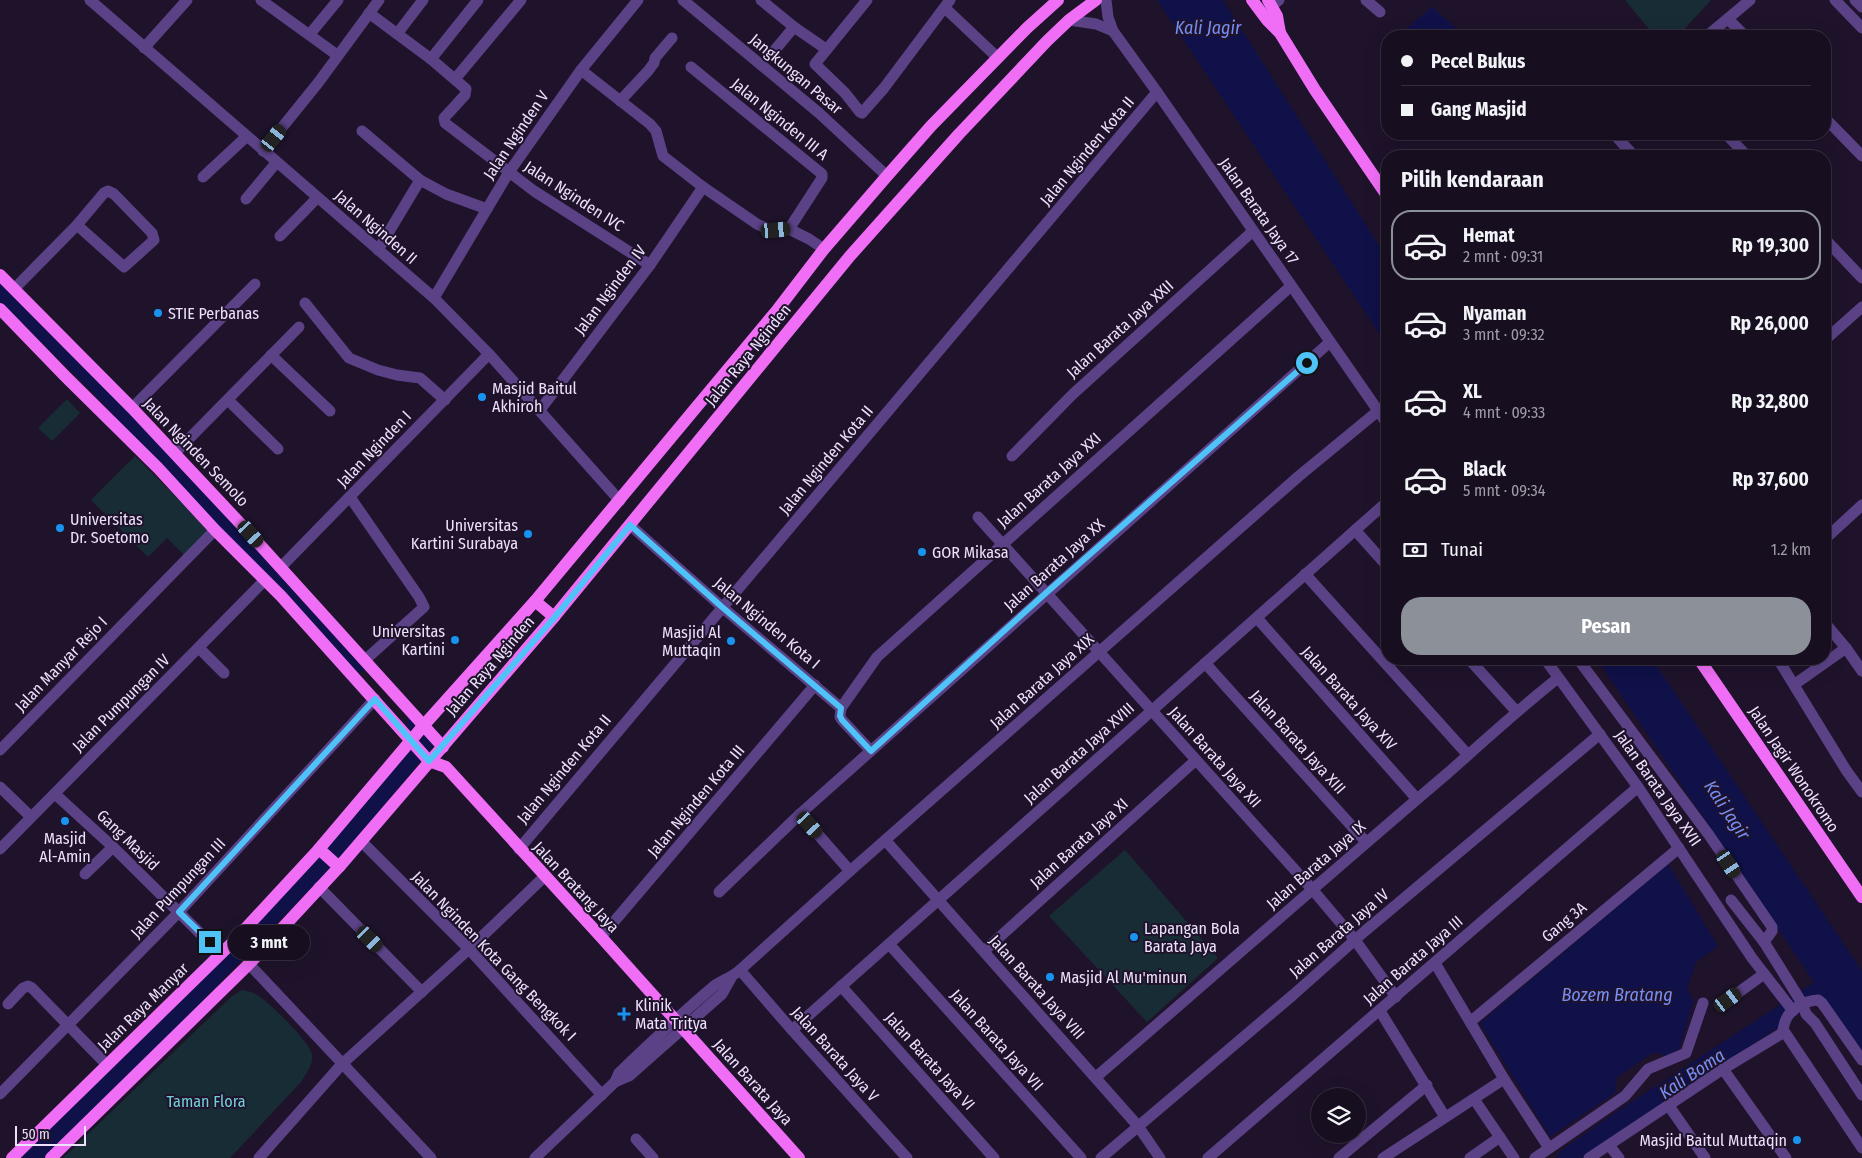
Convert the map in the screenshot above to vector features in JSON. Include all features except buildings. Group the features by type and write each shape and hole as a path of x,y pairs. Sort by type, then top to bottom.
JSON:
{"main road":[{"name":"Jalan Raya Nginden","path":"420,741 887,176 931,126 1033,22 1058,0"},
{"name":"Jalan Raya Nginden","path":"443,747 457,727 554,618 794,323 908,191 1047,41 1069,20 1096,0"},
{"path":"1252,0 1267,20 1280,32 1315,90 1381,188"},
{"path":"1273,2 1280,32"},
{"name":"Jalan Nginden Semolo","path":"0,275 14,289 33,326 215,530 243,542 283,565 365,660 420,741"},
{"name":"Jalan Nginden Semolo","path":"0,309 33,326 132,408 174,453 243,542 265,580 375,699 420,741 443,747"},
{"path":"778,309 794,323"},
{"path":"535,601 554,618"},
{"name":"Jalan Jagir Wonokromo","path":"1703,665 1862,897"},
{"name":"Jalan Raya Manyar","path":"420,741 443,747"},
{"name":"Jalan Raya Manyar","path":"51,1158 249,964 319,886 329,858 361,841 420,741"},
{"name":"Jalan Raya Manyar","path":"12,1158 221,954 329,858 420,741"},
{"name":"Jalan Bratang Jaya","path":"420,741 680,1024"},
{"path":"443,747 446,768"},
{"name":"Jalan Barata Jaya","path":"680,1024 799,1158"}],"street":[{"name":"Jalan Nginden II","path":"90,0 434,298 490,354 620,501"},
{"path":"144,48 187,0"},
{"path":"262,0 337,55"},
{"path":"310,34 338,0"},
{"path":"263,151 318,83 337,55 380,0"},
{"path":"397,34 423,0"},
{"path":"431,60 478,0"},
{"path":"369,13 456,79 521,0"},
{"name":"Jalan Nginden V","path":"434,298 509,172 581,70 638,0"},
{"name":"Jangkungan Pasar","path":"682,0 819,113 887,176"},
{"path":"761,0 794,27 826,49"},
{"path":"867,0 816,62 816,67 845,93 862,113 884,88 948,4 998,58"},
{"name":"Jalan Barata Jaya 17","path":"1106,0 1108,17 1113,31 1378,411"},
{"path":"1366,0 1380,12"},
{"path":"1715,30 1750,0"},
{"path":"1835,0 1862,28"},
{"path":"1855,0 1862,7"},
{"path":"1728,19 1739,30"},
{"path":"1069,20 1089,22 1113,31"},
{"path":"774,51 794,27"},
{"path":"620,101 648,71 655,58 672,38"},
{"name":"Jalan Nginden III A","path":"691,68 822,174 822,178 789,229"},
{"path":"581,70 653,128 660,151 666,159 703,187 757,224 768,229 789,229 809,239 824,250"},
{"name":"Jalan Nginden IVC","path":"456,79 466,89 465,95 444,118 444,121 509,172 650,265"},
{"name":"Jalan Nginden Kota II","path":"519,849 1157,92"},
{"path":"1831,124 1862,156"},
{"path":"362,131 420,180 446,194 487,209"},
{"path":"203,177 246,137"},
{"path":"1619,140 1629,150"},
{"path":"1732,140 1741,150"},
{"path":"246,199 276,163"},
{"path":"378,250 420,180"},
{"name":"Jalan Nginden IV","path":"540,410 650,265 703,187"},
{"path":"14,289 104,193 108,191 114,194 152,232 154,240 129,264 122,266 76,225"},
{"path":"280,236 317,198"},
{"name":"Jalan Barata Jaya XXII","path":"1012,456 1073,394 1253,231"},
{"path":"1831,245 1862,278"},
{"path":"132,408 255,284"},
{"name":"Jalan Barata Jaya XXI","path":"841,708 877,657 1291,286"},
{"path":"305,302 350,358 378,370 420,378 445,400"},
{"path":"1831,335 1862,307"},
{"path":"174,453 299,327"},
{"name":"Jalan Barata Jaya XX","path":"719,892 800,814 1047,592 1330,342"},
{"name":"Jalan Nginden I","path":"283,565 490,354"},
{"path":"272,355 330,411"},
{"path":"228,400 278,449"},
{"path":"1378,411 1381,415"},
{"name":"Jalan Barata Jaya XIX","path":"535,1158 615,1082 619,1073 680,1024 714,986 736,974 850,871 1299,476 1378,411"},
{"path":"350,497 424,607 365,660"},
{"path":"1831,533 1862,505"},
{"name":"Jalan Barata Jaya XVIII","path":"792,1030 1381,507"},
{"name":"Jalan Barata Jaya XII","path":"978,517 1312,889 1355,940 1396,997"},
{"name":"Jalan Nginden Kota I","path":"630,525 722,607 841,708 840,716 842,720 871,751"},
{"name":"Jalan Manyar Rejo I","path":"0,750 215,530"},
{"path":"1355,530 1381,559"},
{"path":"1305,574 1381,658"},
{"name":"Jalan Pumpungan IV","path":"0,849 265,580"},
{"name":"Jalan Barata Jaya XIV","path":"1256,618 1417,799"},
{"path":"1831,630 1862,671"},
{"path":"199,648 224,673"},
{"path":"1831,658 1846,648"},
{"name":"Jalan Barata Jaya XIII","path":"1205,663 1366,842"},
{"path":"1387,665 1468,755"},
{"path":"1474,665 1516,712"},
{"name":"Jalan Barata Jaya XVII","path":"1549,665 1638,786 1764,974 1796,1005"},
{"path":"1582,665 1709,835 1772,927 1772,931 1764,942"},
{"path":"1782,665 1846,770 1862,792"},
{"path":"1794,684 1821,665"},
{"name":"Jalan Barata Jaya IX","path":"1096,1077 1236,958 1312,889 1516,712 1558,678"},
{"name":"Jalan Nginden Kota III","path":"601,937 815,685"},
{"name":"Jalan Pumpungan III","path":"0,1094 179,912 375,699"},
{"name":"Jalan Barata Jaya IV","path":"1101,1158 1355,940 1600,734"},
{"name":"Jalan Barata Jaya XI","path":"984,951 1196,760"},
{"name":"Jalan Barata Jaya III","path":"1208,1158 1638,786"},
{"path":"0,787 31,817"},
{"name":"Gang Masjid","path":"55,794 113,847 221,954"},
{"path":"800,814 850,871"},
{"name":"Jalan Nginden Kota Gang Bengkok I","path":"361,841 469,949 602,1094"},
{"name":"Jalan Barata Jaya VIII","path":"886,841 1096,1077 1138,1126 1160,1158"},
{"path":"85,874 113,847"},
{"name":"Gang 3A","path":"1470,1022 1680,848"},
{"path":"259,1158 342,1064 469,949 545,876"},
{"path":"319,886 422,992"},
{"path":"1732,900 1764,942 1796,1005 1815,1024 1862,1095"},
{"name":"Jalan Barata Jaya VII","path":"889,944 1081,1158"},
{"path":"1435,963 1504,1079 1549,1148"},
{"path":"249,964 431,1158"},
{"name":"Jalan Barata Jaya V","path":"736,974 792,1030 906,1158"},
{"path":"1728,1000 1764,974"},
{"path":"8,1004 23,988 28,986 32,988 107,1065"},
{"name":"Jalan Barata Jaya VI","path":"841,986 994,1158"},
{"path":"1862,1060 1822,1003 1818,1000 1796,1005 1785,1022 1784,1031 1862,1148"},
{"path":"1535,1158 1625,1096 1648,1068 1686,1053 1703,1003"},
{"path":"1380,1011 1445,1117"},
{"path":"1589,1158 1784,1031"},
{"path":"1723,1069 1786,1158"},
{"path":"1382,1158 1504,1079"},
{"path":"1339,1158 1426,1085"},
{"path":"1474,1099 1514,1158"},
{"path":"1669,1106 1705,1158"},
{"path":"1470,1158 1500,1137"},
{"path":"636,1139 653,1158"},
{"path":"1609,1145 1619,1158"}],"green space":[{"path":"1625,0 1711,0 1684,30 1650,30"},
{"path":"67,399 80,413 52,441 38,428"},
{"path":"135,456 210,531 185,556 167,538 148,557 91,500"},
{"name":"Lapangan Bola Barata Jaya","path":"1125,850 1218,958 1147,1022 1049,916"},
{"name":"Taman Flora","path":"242,990 255,994 279,1013 310,1048 312,1061 301,1082 230,1158 63,1158 232,996"}],"water":[{"name":"Kali Jagir","path":"1157,0 1223,0 1381,249 1381,336"},
{"path":"1432,7 1456,28 1454,30 1405,30"},
{"name":"Kali Jagir","path":"1601,665 1656,665 1862,971 1862,1054"},
{"name":"Bozem Bratang","path":"1668,864 1718,946 1696,962 1687,989 1694,1001 1678,1052 1672,1058 1654,1052 1616,1078 1615,1093 1550,1137 1480,1023"}],"waterway":[{"path":"0,289 97,384 359,663"},
{"path":"32,1158 130,1063 334,851 429,737 415,722"},
{"name":"Kali Boma","path":"1566,1158 1819,990"}],"place":[{"name":"STIE Perbanas","path":"158,313"},
{"name":"Masjid Baitul Akhiroh","path":"482,397"},
{"name":"Universitas Dr. Soetomo","path":"60,528"},
{"name":"Universitas Kartini Surabaya","path":"528,534"},
{"name":"GOR Mikasa","path":"922,552"},
{"name":"Universitas Kartini","path":"455,640"},
{"name":"Masjid Al Muttaqin","path":"731,641"},
{"name":"Masjid Al-Amin","path":"65,821"},
{"name":"Lapangan Bola Barata Jaya","path":"1134,937"},
{"name":"Masjid Al Mu'minun","path":"1050,977"},
{"name":"Klinik Mata Tritya","path":"624,1014"},
{"name":"Masjid Baitul Muttaqin","path":"1797,1140"}],"route":[{"path":"210,942 179,912 375,699 429,761 554,618 630,525 722,607 841,708 840,716 842,720 871,751 1047,592 1307,363"}]}
